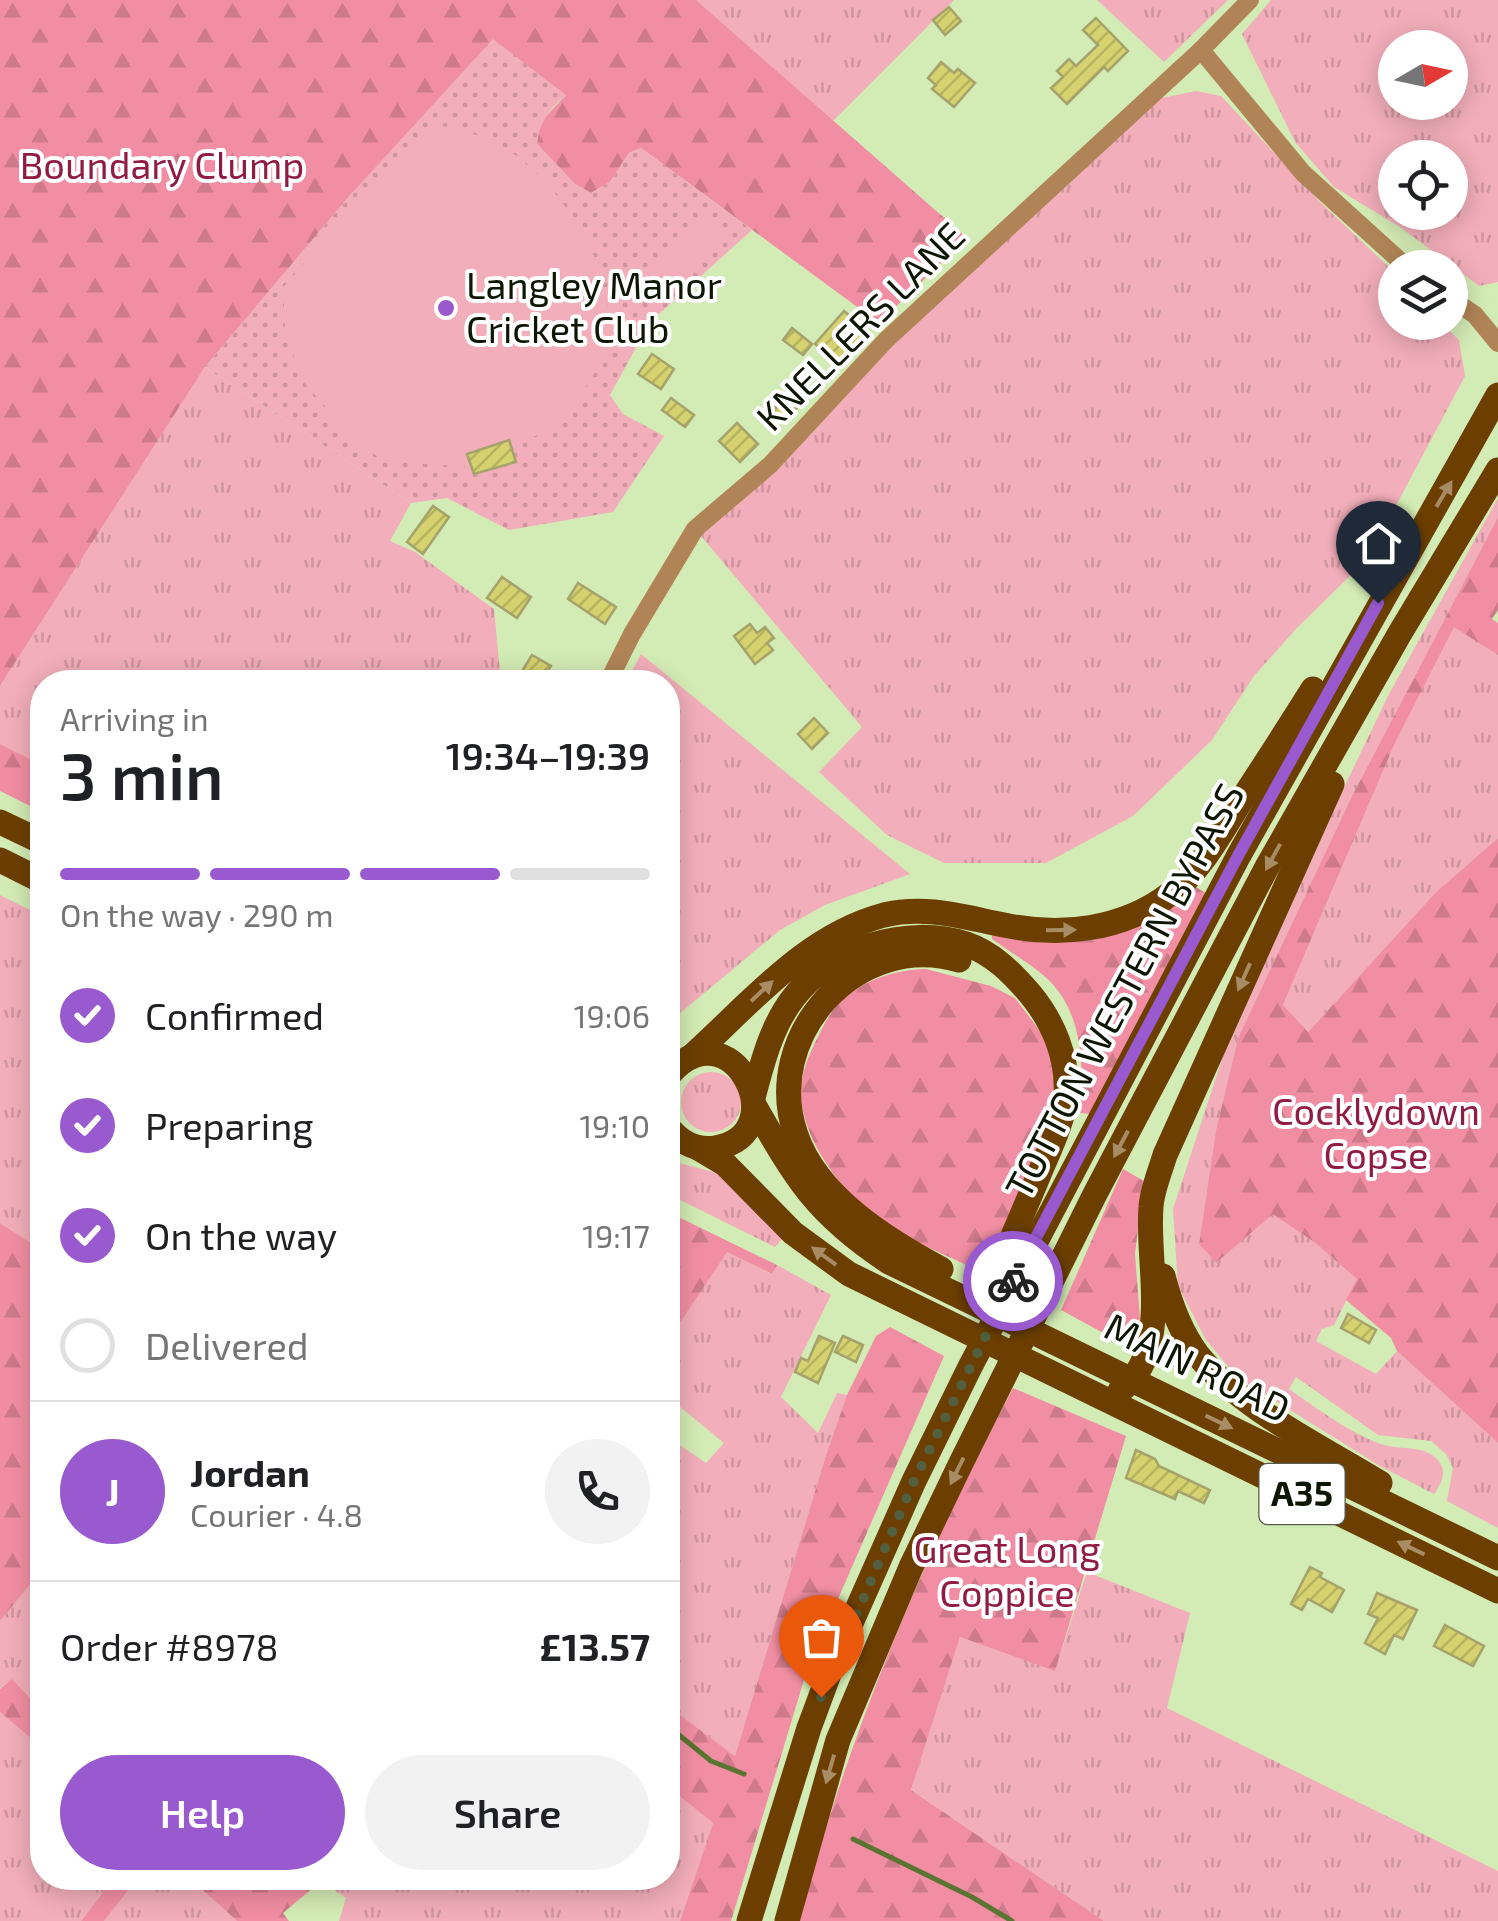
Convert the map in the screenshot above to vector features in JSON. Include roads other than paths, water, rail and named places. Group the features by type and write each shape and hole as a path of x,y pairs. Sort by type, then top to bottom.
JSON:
{"main road":[{"name":"TOTTON WESTERN BYPASS","path":"749,1921 826,1682 914,1481 1019,1269 1239,854 1498,395"},
{"name":"TOTTON WESTERN BYPASS","path":"787,1921 838,1740 911,1567 1094,1194 1268,867 1400,633 1498,470"},
{"path":"680,1066 809,950 860,922 910,911 940,911 1027,929 1082,929 1113,923 1174,892 1206,857 1326,669 1378,603"},
{"path":"1096,1394 1116,1394 1132,1379 1145,1350 1154,1317 1151,1202 1165,1155 1400,633"},
{"path":"0,822 30,836"},
{"path":"0,860 30,875"},
{"path":"680,1138 724,1146 736,1139 751,1118 773,1033 796,994 840,959 884,941 925,937 966,944 1012,972 1033,997 1060,1046 1066,1089 1064,1108 914,1481"},
{"path":"925,1270 848,1207 806,1155 790,1112 796,1046 826,996 885,960 948,956 986,968 1033,997"},
{"name":"MAIN ROAD","path":"691,1057 704,1054 731,1061 742,1070 801,1186 855,1240 889,1262 925,1270 1132,1379 1498,1558"},
{"name":"MAIN ROAD","path":"680,1139 725,1164 792,1233 848,1274 1498,1591"},
{"path":"1151,1202 1157,1254 1168,1293 1196,1353 1242,1397 1408,1501 1425,1521"}],"street":[{"name":"KNELLERS LANE","path":"614,670 695,529 770,465 886,340 1201,50 1250,0"},
{"path":"1201,50 1303,173 1388,250"},
{"path":"1468,310 1498,343"},
{"path":"1475,315 1498,320"}],"waterway":[{"path":"680,1736 711,1761 744,1774"},
{"path":"853,1839 1012,1921"}],"place":[{"name":"Langley Manor Cricket Club","path":"446,308"}],"park label":[{"name":"Boundary Clump","path":"162,166"},
{"name":"Cocklydown Copse","path":"1376,1134"},
{"name":"Great Long Coppice","path":"1007,1572"}]}
